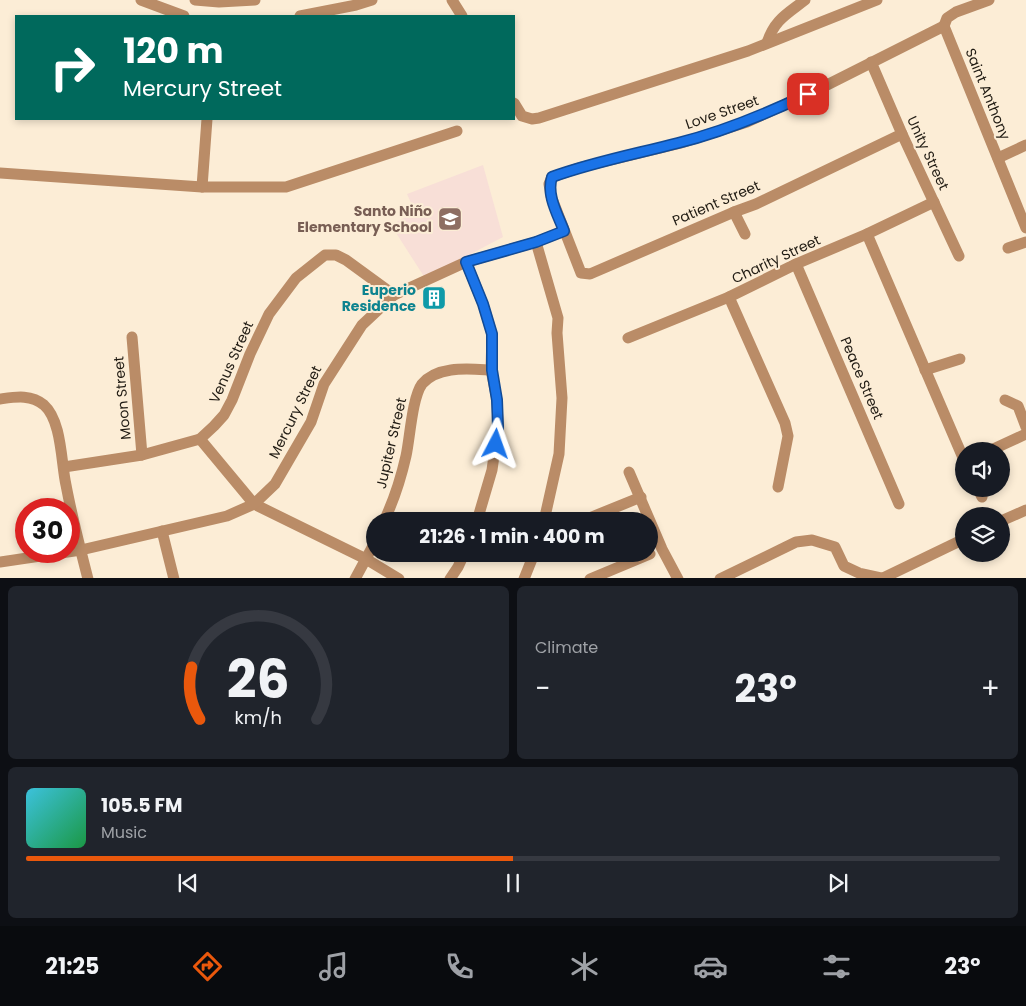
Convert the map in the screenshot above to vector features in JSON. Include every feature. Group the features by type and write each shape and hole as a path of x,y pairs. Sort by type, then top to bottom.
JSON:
{"street":[{"path":"141,0 181,15"},
{"path":"195,0 219,2 255,0"},
{"path":"305,15 372,0"},
{"path":"452,0 461,15"},
{"path":"767,43 771,30 778,21 805,0"},
{"path":"515,105 522,116 532,119 539,118 767,43 877,0"},
{"name":"Love Street","path":"564,231 551,196 549,184 552,177 582,167 681,143 747,122 804,96 944,26 947,18 956,12 989,0"},
{"name":"Saint Anthony","path":"944,26 998,158 1021,198 1026,228"},
{"name":"Unity Street","path":"871,62 902,134 959,256"},
{"path":"202,187 208,120"},
{"path":"0,173 202,187 286,187 457,131"},
{"name":"Patient Street","path":"564,231 581,273 590,274 756,204 902,134"},
{"path":"998,158 1026,146"},
{"name":"Charity Street","path":"628,338 729,297 796,264 867,234 934,202"},
{"path":"734,212 745,234"},
{"name":"Mercury Street","path":"0,562 81,550 227,516 254,504 279,477 310,422 324,384 362,325 394,295 466,262 536,242 564,231"},
{"path":"867,234 956,442"},
{"path":"536,242 558,318 557,333 562,398 559,454 547,512"},
{"path":"1008,248 1026,242"},
{"name":"Venus Street","path":"64,467 142,456 200,439 224,415 269,314 296,278 311,264 325,255 336,255 365,273 394,295"},
{"path":"466,262 483,304 492,334 492,370 497,400 498,427 492,470 480,512"},
{"name":"Peace Street","path":"796,264 899,504"},
{"path":"729,297 785,423 787,442 778,486"},
{"name":"Moon Street","path":"132,337 142,456"},
{"path":"924,370 960,359"},
{"name":"Jupiter Street","path":"388,512 401,478 407,455 416,399 422,384 435,375 455,369 492,370"},
{"path":"0,399 28,397 46,406 55,424 64,467 65,483 88,578"},
{"path":"1005,400 1018,406 1026,427"},
{"path":"1009,442 1026,434"},
{"path":"200,439 254,504 366,558 355,578"},
{"path":"630,472 662,549 678,578"},
{"path":"604,512 641,497"},
{"path":"1010,518 1026,510"},
{"path":"162,531 174,578"},
{"path":"720,578 804,540 812,540 835,547 849,578"},
{"path":"844,566 859,573 881,578 955,543"},
{"path":"658,551 662,549"},
{"path":"373,562 399,578"},
{"path":"450,578 460,562"},
{"path":"524,578 531,562"},
{"path":"590,578 630,562"}],"shaded area":[{"name":"Santo Niño Elementary School","path":"483,165 503,237 425,278 391,225 415,212 407,194"}],"place":[{"name":"Santo Niño Elementary School","path":"450,219"},
{"name":"Euperio Residence","path":"434,298"}],"route":[{"path":"496,444 498,427 497,400 492,370 492,334 483,304 466,262 536,242 564,231 551,196 549,184 552,177 582,167 681,143 747,122 808,94"}]}
